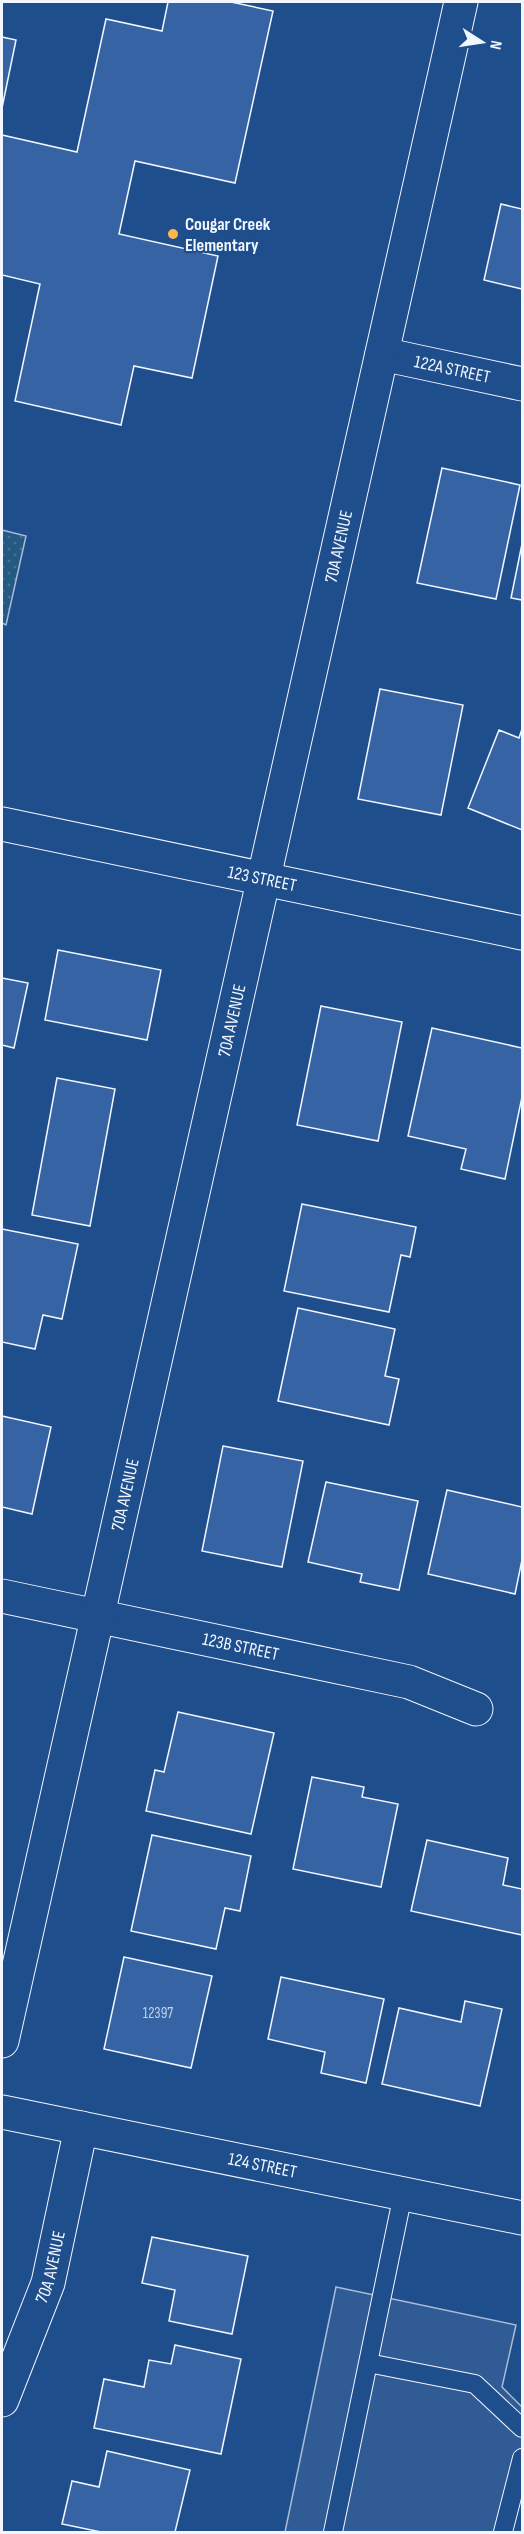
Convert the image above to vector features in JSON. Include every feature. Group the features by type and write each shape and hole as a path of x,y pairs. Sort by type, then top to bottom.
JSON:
{"street":[{"name":"70A AVENUE","path":"2,2041 96,1615 461,2"},
{"name":"122A STREET","path":"382,354 522,384"},
{"name":"123 STREET","path":"2,824 522,933"},
{"name":"123B STREET","path":"2,1596 409,1682 476,1709"},
{"name":"124 STREET","path":"2,2112 522,2218"},
{"name":"70A AVENUE","path":"2,2400 48,2283 81,2128"}],"lane":[{"path":"333,2532 403,2194"},
{"path":"368,2363 475,2384 522,2428"},
{"path":"503,2532 522,2458"}],"shaded area":[{"path":"2,530 26,536 6,625 2,623"},
{"path":"336,2287 516,2325 502,2387 522,2407 522,2499 513,2497 505,2532 285,2532"}],"building":[{"path":"168,2 231,2 273,11 235,183 135,161 119,234 218,256 192,378 134,366 121,425 15,401 40,284 2,275 2,135 77,152 106,19 162,31"},
{"path":"2,37 16,40 2,108"},
{"path":"501,204 522,209 522,289 484,280"},
{"path":"442,468 520,485 496,599 417,583"},
{"path":"522,544 522,600 511,598"},
{"path":"380,689 463,705 441,815 358,799"},
{"path":"522,729 522,830 468,808 499,730 519,738"},
{"path":"58,950 161,970 147,1040 45,1020"},
{"path":"2,978 28,983 14,1048 2,1045"},
{"path":"321,1006 402,1022 378,1141 297,1125"},
{"path":"432,1028 522,1048 522,1097 505,1179 461,1169 466,1149 408,1136"},
{"path":"57,1078 115,1089 90,1226 32,1215"},
{"path":"302,1204 416,1227 410,1257 401,1255 389,1312 284,1291"},
{"path":"2,1229 78,1244 62,1319 43,1315 35,1349 2,1342"},
{"path":"298,1308 395,1329 385,1376 399,1379 389,1425 278,1401"},
{"path":"2,1416 51,1427 32,1514 2,1507"},
{"path":"223,1446 303,1461 282,1567 202,1551"},
{"path":"326,1482 418,1501 399,1590 360,1582 362,1574 308,1562"},
{"path":"447,1490 522,1507 522,1560 515,1594 428,1574"},
{"path":"178,1712 274,1733 251,1834 146,1811 155,1770 164,1772"},
{"path":"312,1777 364,1787 362,1797 398,1804 381,1887 293,1869"},
{"path":"152,1835 251,1856 240,1911 225,1908 216,1949 131,1931"},
{"path":"427,1840 508,1858 503,1885 522,1889 522,1935 411,1911"},
{"path":"124,1957 212,1976 191,2068 104,2049"},
{"path":"281,1977 384,1999 366,2083 321,2073 325,2052 268,2039"},
{"path":"465,2001 502,2009 480,2106 382,2084 399,2008 461,2022"},
{"path":"152,2237 248,2256 232,2334 169,2321 175,2290 142,2283"},
{"path":"175,2345 241,2359 221,2454 94,2428 104,2379 144,2387 149,2360 171,2364"},
{"path":"107,2451 190,2470 175,2532 101,2532 62,2524 72,2481 99,2487"}],"place":[{"name":"Cougar Creek Elementary","path":"173,234"}]}
